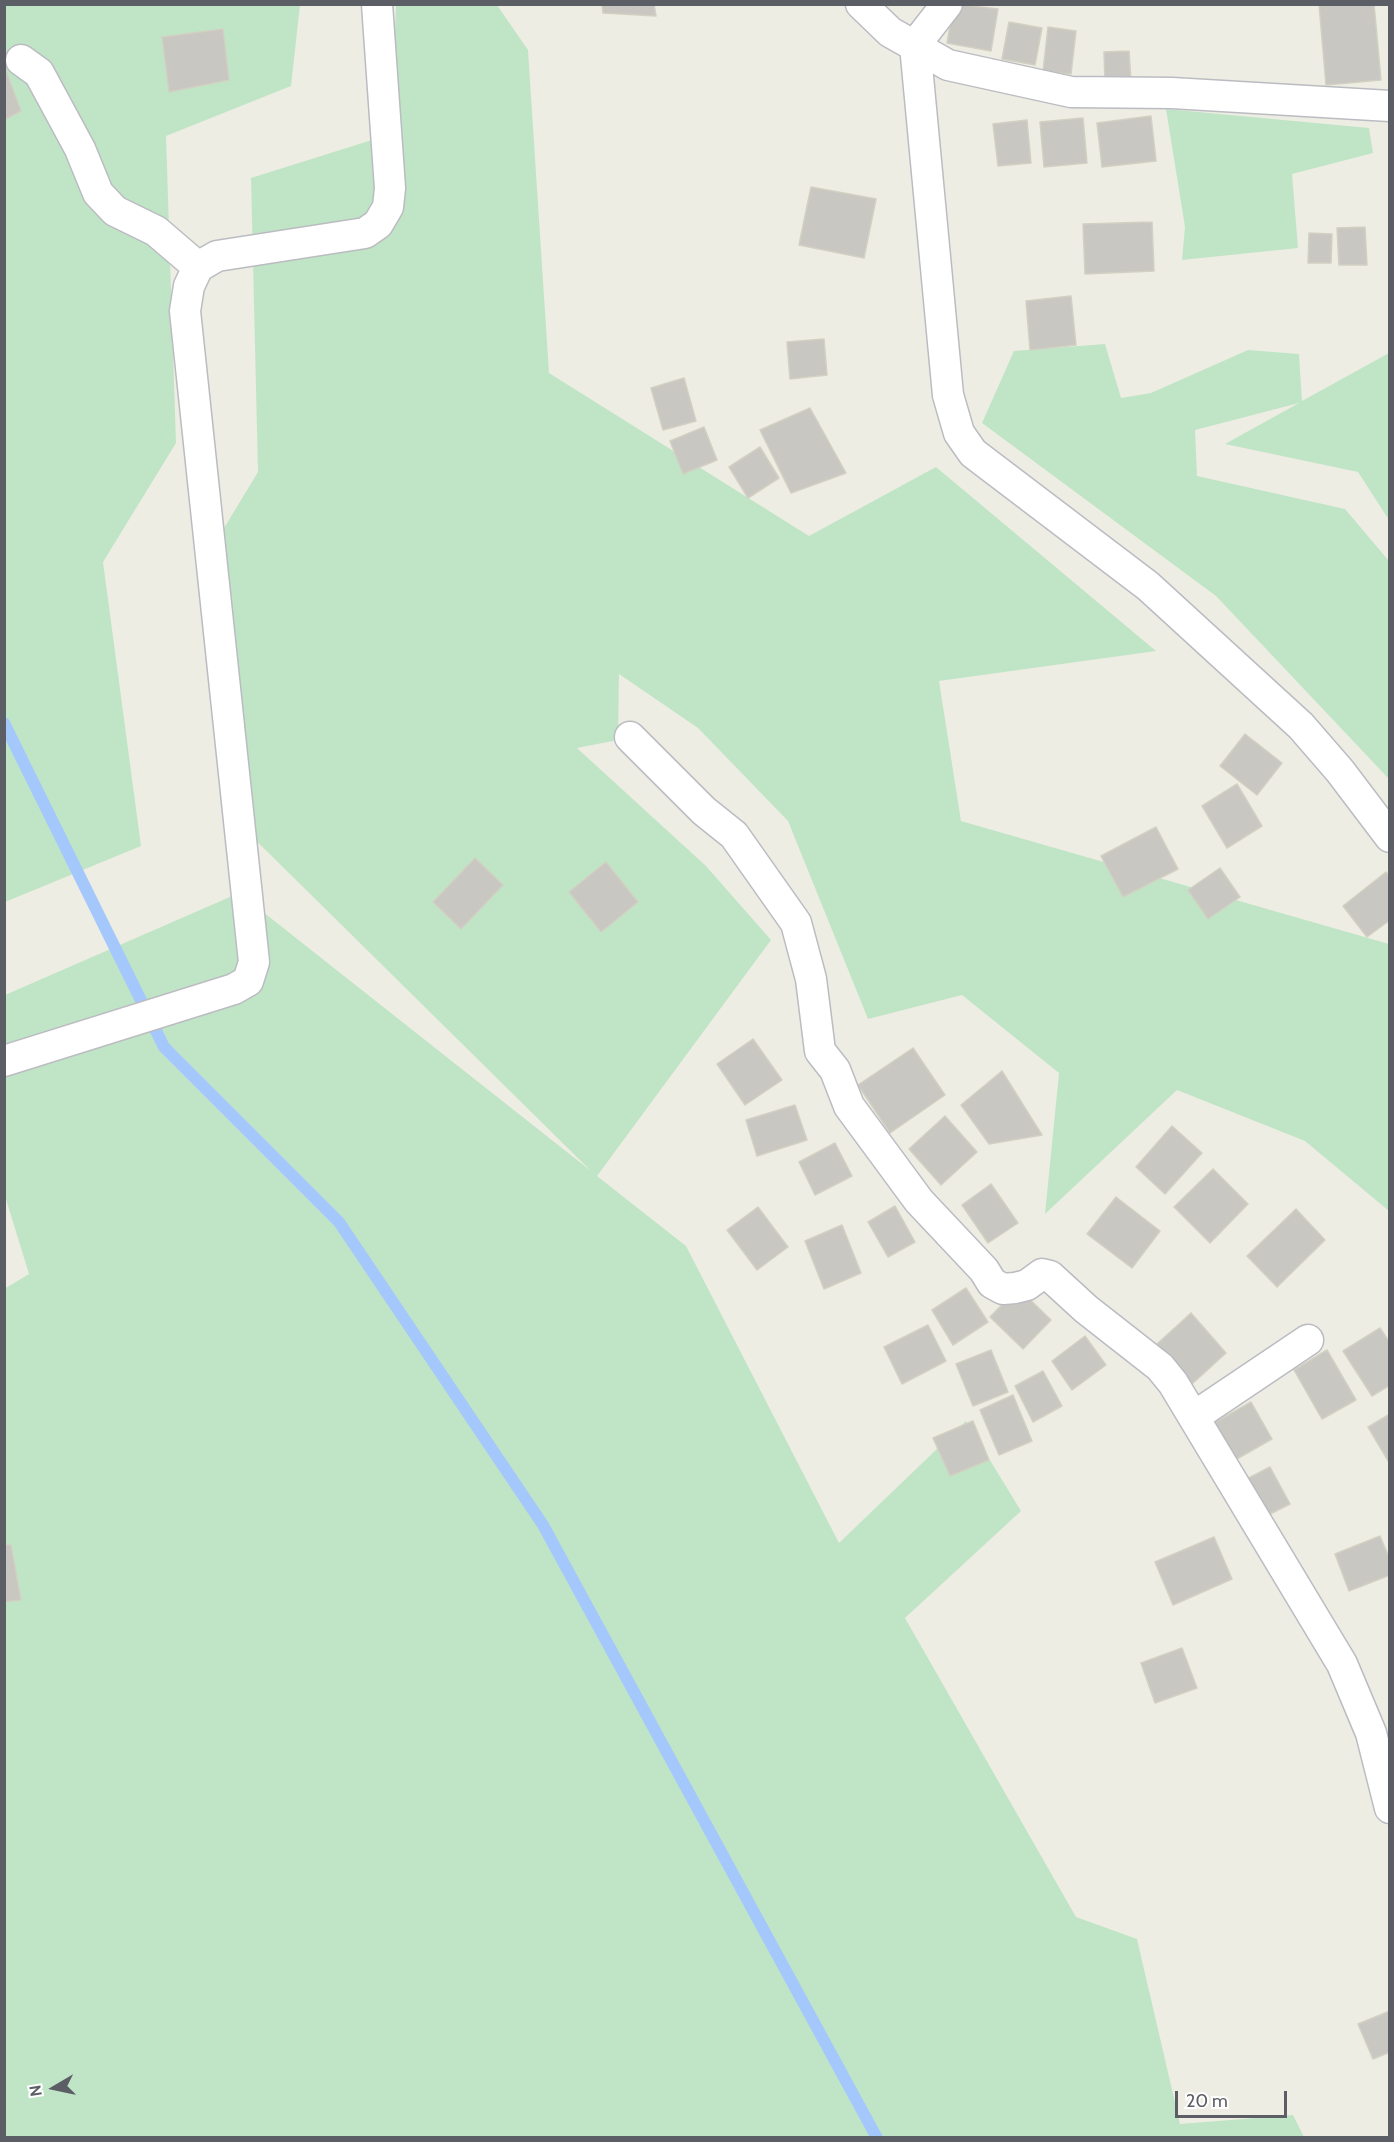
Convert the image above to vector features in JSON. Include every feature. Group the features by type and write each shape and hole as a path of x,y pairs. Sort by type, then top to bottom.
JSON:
{"street":[{"path":"4,1061 234,989 248,981 254,962 185,310 189,286 198,267 217,256 365,233 378,224 388,207 390,188 377,4"},
{"path":"861,4 890,32 948,65 1071,92 1194,94 1389,106"},
{"path":"947,4 915,45 948,395 959,433 973,453 1149,586 1301,726 1340,771 1389,837"},
{"path":"21,60 39,73 80,149 98,193 115,211 156,231 198,267"},
{"path":"630,737 704,811 734,835 796,923 811,979 820,1051 835,1070 849,1106 919,1201 984,1270 992,1283 1003,1289 1015,1288 1027,1285 1042,1274 1050,1276 1160,1367 1195,1416 1342,1664 1371,1733 1389,1808"},
{"path":"1195,1416 1308,1340"}],"green space":[{"path":"5,5 300,5 291,86 166,136 176,443 103,562 141,846 5,902"},
{"path":"396,5 497,5 528,50 549,373 809,536 936,467 1156,651 939,681 961,821 1389,944 1389,1211 1305,1141 1177,1090 1045,1214 1059,1073 962,995 868,1019 788,821 698,728 619,674 618,740 577,748 706,866 771,940 597,1176 686,1246 839,1543 966,1421 1021,1511 905,1618 1076,1917 1137,1939 1180,2124 1293,2115 1304,2137 5,2137 4,1289 29,1274 5,1196 5,995 239,893 591,1171 223,808 198,571 258,472 251,178 391,134"},
{"path":"1166,109 1369,128 1373,153 1292,174 1298,248 1182,260 1185,227"},
{"path":"1105,344 1121,398 1151,393 1248,350 1299,354 1302,401 1389,353 1389,520 1358,472 1225,444 1299,403 1195,430 1197,476 1345,509 1389,561 1389,779 1216,596 982,423 1014,351"}],"building":[{"path":"602,4 654,4 656,16 603,13"},
{"path":"954,4 998,9 991,51 947,43"},
{"path":"1319,4 1374,4 1381,80 1326,85"},
{"path":"1009,22 1042,28 1035,65 1002,59"},
{"path":"1048,27 1076,31 1071,74 1043,71"},
{"path":"223,29 229,80 169,92 162,37"},
{"path":"1129,51 1131,81 1105,83 1104,52"},
{"path":"4,65 21,111 4,120"},
{"path":"1151,116 1156,161 1102,167 1097,123"},
{"path":"1083,118 1087,163 1044,167 1040,122"},
{"path":"1027,120 1031,163 998,166 993,124"},
{"path":"811,187 876,199 864,258 799,245"},
{"path":"1152,222 1154,271 1085,274 1083,224"},
{"path":"1365,227 1367,265 1339,265 1337,228"},
{"path":"1309,233 1332,234 1331,263 1308,263"},
{"path":"1071,296 1076,345 1030,350 1026,301"},
{"path":"824,339 827,375 790,379 787,342"},
{"path":"684,378 696,421 663,430 651,388"},
{"path":"810,408 846,473 791,493 760,430"},
{"path":"704,427 717,460 683,474 670,441"},
{"path":"760,447 779,478 748,498 729,467"},
{"path":"1245,734 1282,763 1257,795 1220,766"},
{"path":"1237,784 1262,826 1227,848 1202,806"},
{"path":"1156,827 1178,869 1123,897 1101,856"},
{"path":"475,858 503,885 461,929 433,902"},
{"path":"606,862 638,902 601,932 569,892"},
{"path":"1220,868 1240,897 1208,919 1188,890"},
{"path":"1386,872 1390,877 1390,920 1367,937 1343,906"},
{"path":"753,1039 782,1080 745,1105 717,1064"},
{"path":"913,1048 945,1095 890,1133 858,1085"},
{"path":"1002,1071 1042,1135 989,1144 961,1105"},
{"path":"795,1105 807,1140 757,1156 746,1120"},
{"path":"945,1116 977,1152 941,1185 909,1149"},
{"path":"1172,1126 1202,1153 1165,1194 1136,1167"},
{"path":"835,1143 852,1176 815,1195 799,1162"},
{"path":"1213,1169 1248,1204 1210,1243 1174,1207"},
{"path":"991,1184 1018,1223 988,1243 962,1205"},
{"path":"1116,1197 1160,1231 1132,1268 1087,1234"},
{"path":"895,1206 915,1242 888,1257 868,1222"},
{"path":"758,1207 788,1247 757,1270 727,1230"},
{"path":"1296,1209 1325,1240 1277,1287 1247,1256"},
{"path":"842,1225 861,1273 824,1289 805,1241"},
{"path":"966,1288 988,1322 953,1345 932,1310"},
{"path":"1018,1288 1051,1320 1023,1349 990,1317"},
{"path":"1191,1313 1226,1353 1192,1384 1157,1344"},
{"path":"928,1325 946,1361 902,1384 884,1347"},
{"path":"1380,1328 1390,1343 1390,1385 1372,1396 1343,1351"},
{"path":"1085,1336 1106,1365 1072,1390 1052,1361"},
{"path":"991,1350 1008,1392 973,1406 956,1364"},
{"path":"1327,1350 1356,1400 1322,1419 1294,1370"},
{"path":"1043,1371 1062,1406 1033,1422 1015,1386"},
{"path":"1013,1395 1032,1441 999,1455 980,1410"},
{"path":"1251,1402 1272,1439 1235,1460 1214,1423"},
{"path":"1390,1414 1390,1464 1368,1427"},
{"path":"973,1421 989,1460 950,1476 933,1438"},
{"path":"1270,1467 1290,1504 1258,1520 1239,1483"},
{"path":"1380,1536 1390,1560 1390,1575 1349,1591 1335,1554"},
{"path":"1214,1537 1232,1579 1173,1605 1155,1562"},
{"path":"4,1545 11,1545 21,1600 4,1602"},
{"path":"1182,1648 1197,1688 1155,1703 1141,1663"},
{"path":"1390,2011 1390,2052 1373,2059 1358,2024"}],"waterway":[{"path":"4,723 164,1047 339,1222 543,1525 877,2138"}]}
